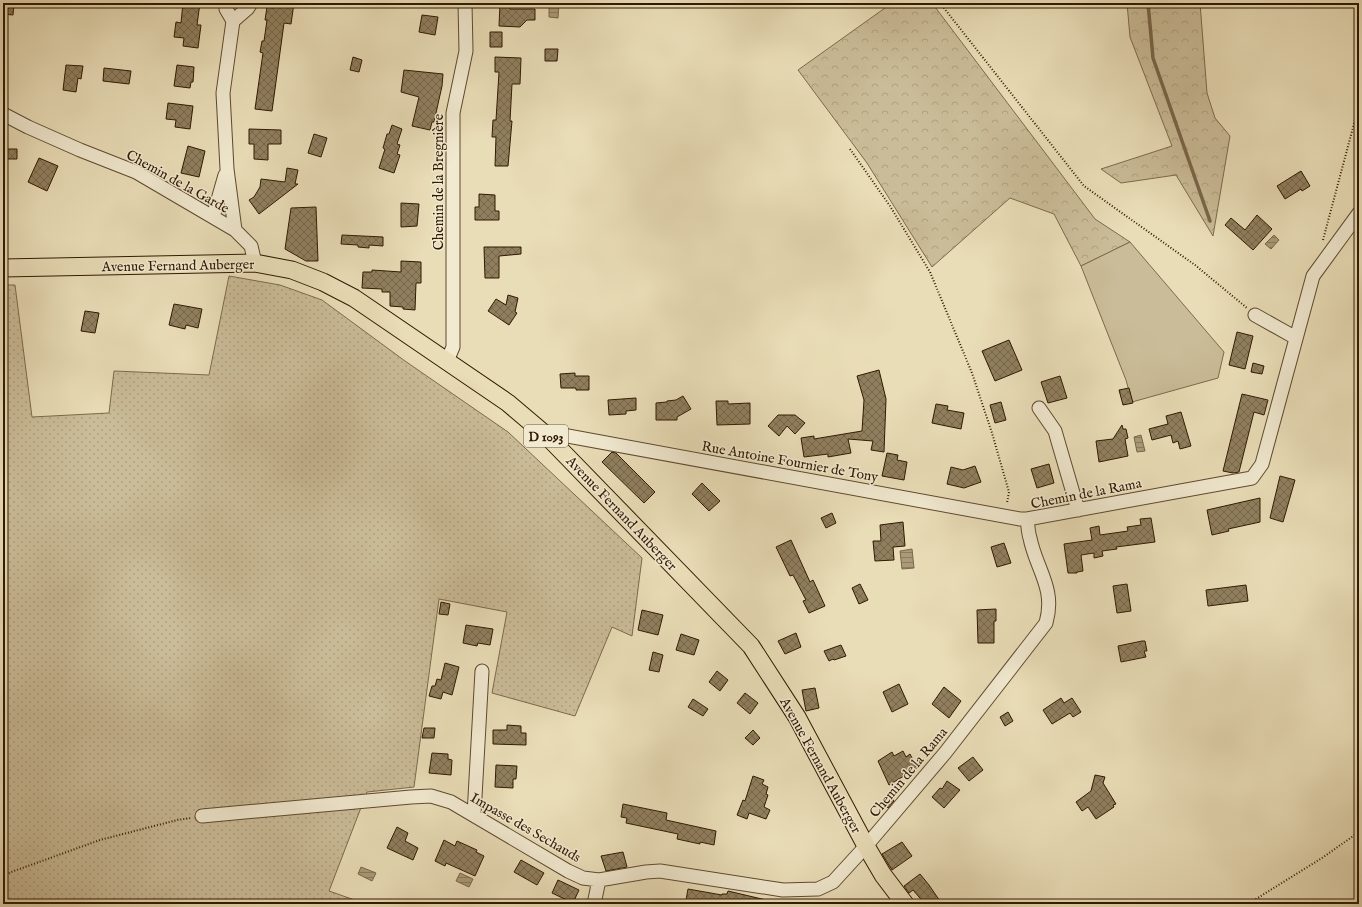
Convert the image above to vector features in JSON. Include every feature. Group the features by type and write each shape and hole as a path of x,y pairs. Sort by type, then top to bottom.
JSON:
{"main road":[{"name":"Avenue Fernand Auberger","path":"3,268 254,263 292,270 324,282 354,298 508,403 547,436 751,646 797,717 883,875 905,904"}],"street":[{"path":"226,3 226,9 233,21 223,93 227,170 235,230"},
{"path":"233,21 248,8 251,3"},
{"name":"Chemin de la Bregnière","path":"447,361 453,347 453,113 466,51 465,3"},
{"name":"Chemin de la Garde","path":"3,114 80,150 136,172 235,230 251,246 254,263"},
{"path":"213,217 227,170"},
{"name":"Chemin de la Rama","path":"866,846 945,753 1046,623 1050,605 1049,594 1030,539 1027,519 1252,478 1262,464 1313,276 1359,214"},
{"path":"1255,315 1296,338"},
{"path":"1039,408 1055,431 1078,510"},
{"name":"Rue Antoine Fournier de Tony","path":"547,436 557,434 1001,516 1027,519"},
{"path":"474,815 482,671"},
{"name":"Impasse des Sechauds","path":"202,816 431,796 451,802 568,871 583,878 599,880 660,871 783,890 818,889 833,882 866,846"},
{"path":"594,904 599,880"}],"path":[{"path":"940,3 1084,186 1195,265 1255,315"},
{"path":"1322,246 1359,105"},
{"path":"850,149 890,206 930,272 972,373 992,433 1009,492 1008,501 1001,516"},
{"path":"3,875 100,840 177,820 202,816"},
{"path":"1248,904 1322,858 1359,832"}],"green space":[{"path":"892,3 932,3 1095,219 1130,242 1081,266 1054,214 1010,198 932,267 867,163 798,70"},
{"path":"1127,3 1200,3 1207,93 1215,118 1230,136 1213,236 1176,175 1121,183 1101,169 1172,146 1130,37"},
{"path":"1130,242 1224,352 1218,378 1132,402 1126,380 1081,266"},
{"path":"229,276 280,285 322,300 405,361 508,432 642,558 632,636 612,627 575,716 492,693 507,612 439,599 414,787 367,792 329,891 366,904 3,904 3,285 15,285 32,417 109,413 114,371 209,375"}],"shaded area":[{"path":"549,3 559,3 558,18 549,17"},
{"path":"1274,235 1279,240 1271,249 1265,244"},
{"path":"1141,435 1145,451 1137,452 1134,437"},
{"path":"912,549 914,568 902,569 900,551"},
{"path":"361,867 376,873 372,881 358,874"},
{"path":"460,873 473,879 469,887 456,881"}],"building":[{"path":"3,3 14,3 13,15 3,14"},
{"path":"183,3 200,3 197,25 201,25 198,48 183,46 184,38 174,37 176,22 181,23"},
{"path":"275,3 294,3 291,24 284,23 272,111 255,109 263,53 260,52 262,41 264,41 267,7 274,8"},
{"path":"500,4 510,4 510,9 535,9 535,20 527,20 520,27 499,26"},
{"path":"422,15 438,17 435,35 419,32"},
{"path":"490,32 502,32 502,47 490,47"},
{"path":"545,49 558,49 557,61 545,61"},
{"path":"353,57 362,60 359,72 350,70"},
{"path":"495,57 521,58 520,84 512,84 510,121 512,121 508,166 495,166 496,137 492,137 493,120 496,120 499,72 495,72"},
{"path":"66,65 83,66 81,79 78,78 76,92 63,90"},
{"path":"177,65 194,67 193,82 191,82 190,88 174,86"},
{"path":"104,68 131,71 129,84 103,81"},
{"path":"404,70 443,74 442,86 434,122 432,122 430,130 412,126 419,97 401,92"},
{"path":"168,103 193,106 190,129 175,127 176,120 166,119"},
{"path":"392,125 402,129 397,144 400,145 397,154 400,155 394,173 379,168 385,149 383,148 387,134 389,134"},
{"path":"249,129 281,130 281,144 268,144 268,160 254,159 254,144 249,144"},
{"path":"314,134 327,138 321,157 308,153"},
{"path":"188,146 205,151 199,177 181,173"},
{"path":"7,149 17,149 17,159 7,159"},
{"path":"39,158 58,166 47,191 28,182"},
{"path":"287,168 298,170 295,184 298,184 259,214 249,200 254,197 260,187 261,179 285,182"},
{"path":"1301,171 1310,186 1302,191 1301,189 1285,199 1277,186"},
{"path":"479,194 495,195 495,211 499,211 499,220 475,220 475,207 479,207"},
{"path":"401,203 419,204 417,226 401,227"},
{"path":"316,207 318,261 306,261 285,249 291,208"},
{"path":"1257,215 1272,229 1253,250 1225,225 1231,218 1245,230"},
{"path":"342,235 383,237 383,246 369,245 369,248 358,247 358,245 341,244"},
{"path":"484,247 521,247 521,254 499,256 499,278 485,278"},
{"path":"401,261 421,262 421,283 416,283 415,310 390,306 390,292 382,292 382,289 362,288 363,272 372,272 372,270 401,272"},
{"path":"508,295 518,298 515,312 517,313 509,325 488,311 496,299 506,305"},
{"path":"174,304 202,309 198,328 186,325 185,329 169,325"},
{"path":"85,311 99,313 95,333 81,331"},
{"path":"1237,332 1253,336 1245,369 1229,365"},
{"path":"1009,340 1022,370 995,381 982,351"},
{"path":"1253,363 1264,366 1262,374 1251,372"},
{"path":"879,370 886,399 884,452 871,450 873,441 848,439 851,453 828,457 828,454 804,457 801,438 814,436 814,439 862,431 864,400 857,376"},
{"path":"575,373 575,376 589,376 589,390 561,388 560,374"},
{"path":"1060,376 1067,398 1048,403 1041,382"},
{"path":"1129,388 1133,403 1123,405 1119,390"},
{"path":"1242,394 1268,400 1264,415 1254,412 1239,472 1233,473 1223,471"},
{"path":"683,396 691,409 677,417 677,420 656,420 656,403 676,400"},
{"path":"636,398 636,410 626,411 626,414 609,415 608,400"},
{"path":"716,401 728,401 728,404 750,403 750,424 717,425"},
{"path":"1001,402 1006,420 995,423 990,405"},
{"path":"936,404 948,406 947,410 964,413 961,429 932,423"},
{"path":"1181,412 1191,446 1180,449 1178,441 1173,443 1171,435 1152,440 1149,429 1168,424 1166,416"},
{"path":"778,415 795,415 805,423 795,434 787,426 779,436 768,426"},
{"path":"1122,425 1123,429 1126,429 1128,438 1125,439 1128,456 1099,462 1096,441 1113,439"},
{"path":"612,452 616,453 655,492 644,503 602,462"},
{"path":"887,453 898,455 897,460 907,462 904,480 882,476"},
{"path":"1049,464 1054,483 1037,488 1031,469"},
{"path":"975,466 981,482 964,488 947,484 951,467 963,470"},
{"path":"1280,476 1295,480 1283,522 1270,518"},
{"path":"702,483 720,501 709,511 692,494"},
{"path":"1260,498 1260,522 1228,529 1229,531 1212,535 1207,510"},
{"path":"832,513 836,523 826,528 821,518"},
{"path":"1151,518 1155,542 1116,547 1117,549 1102,551 1103,556 1094,558 1094,553 1081,555 1083,571 1068,573 1064,544 1092,540 1090,528 1099,526 1100,535 1128,531 1127,527 1141,525 1140,519"},
{"path":"903,522 905,546 893,547 894,560 875,561 873,541 881,541 880,525"},
{"path":"791,540 810,582 813,580 825,606 809,613 803,601 806,600 793,575 790,576 776,547"},
{"path":"1004,543 1011,563 997,567 991,547"},
{"path":"860,584 868,600 859,604 852,588"},
{"path":"1127,584 1131,611 1117,613 1113,586"},
{"path":"1246,585 1248,601 1208,606 1206,590"},
{"path":"441,602 450,604 448,615 439,614"},
{"path":"996,609 996,621 994,621 994,643 978,643 977,610"},
{"path":"642,610 663,615 658,635 638,630"},
{"path":"466,625 493,629 490,645 478,643 477,646 463,643"},
{"path":"796,633 801,647 785,654 778,641"},
{"path":"681,634 699,640 694,655 676,650"},
{"path":"1145,641 1147,651 1144,651 1146,657 1121,662 1118,646"},
{"path":"841,645 846,656 829,661 824,651"},
{"path":"653,652 663,655 659,672 649,670"},
{"path":"445,663 459,667 452,695 443,692 441,699 429,696 432,686 435,686 437,679 441,680"},
{"path":"717,671 728,680 720,691 709,682"},
{"path":"899,684 908,704 892,712 883,692"},
{"path":"944,687 961,701 949,718 932,704"},
{"path":"815,688 819,708 806,711 802,690"},
{"path":"745,693 758,703 750,714 737,703"},
{"path":"1061,698 1064,703 1072,698 1081,712 1073,717 1070,713 1052,724 1043,710"},
{"path":"693,699 708,709 703,716 688,707"},
{"path":"1008,712 1013,721 1005,726 1000,717"},
{"path":"507,725 521,726 521,733 526,733 526,745 493,744 493,730 507,730"},
{"path":"424,728 435,728 434,738 422,738"},
{"path":"753,730 760,738 753,745 745,738"},
{"path":"903,751 906,757 910,754 917,768 889,785 878,761 892,752 894,756"},
{"path":"432,753 448,754 448,759 452,760 451,775 429,773"},
{"path":"973,757 983,770 969,781 958,768"},
{"path":"496,765 517,766 516,779 513,779 513,788 495,787"},
{"path":"1095,775 1105,777 1103,783 1116,804 1096,819 1088,807 1082,811 1076,802 1091,791"},
{"path":"753,776 764,780 762,784 768,787 766,794 768,795 764,807 770,810 766,819 749,813 747,819 737,815 743,800 745,801"},
{"path":"947,781 960,790 944,808 932,797 940,788 942,789"},
{"path":"891,797 894,801 888,808 883,802"},
{"path":"623,804 667,813 666,820 716,831 714,845 700,842 700,844 677,839 678,834 626,823 627,818 621,817"},
{"path":"397,827 408,833 405,841 418,848 413,860 387,848"},
{"path":"444,840 455,846 457,841 477,850 476,852 484,856 475,876 446,863 445,866 435,861"},
{"path":"902,842 912,856 892,870 882,854"},
{"path":"623,852 627,867 606,871 601,856"},
{"path":"521,860 544,873 537,885 514,872"},
{"path":"920,874 942,904 925,904 913,890 909,893 904,886"},
{"path":"558,880 579,890 573,903 552,893"},
{"path":"688,889 722,895 727,894 728,891 766,900 766,904 708,904 686,900"}],"waterway":[{"path":"1148,3 1153,58 1210,221"}]}
